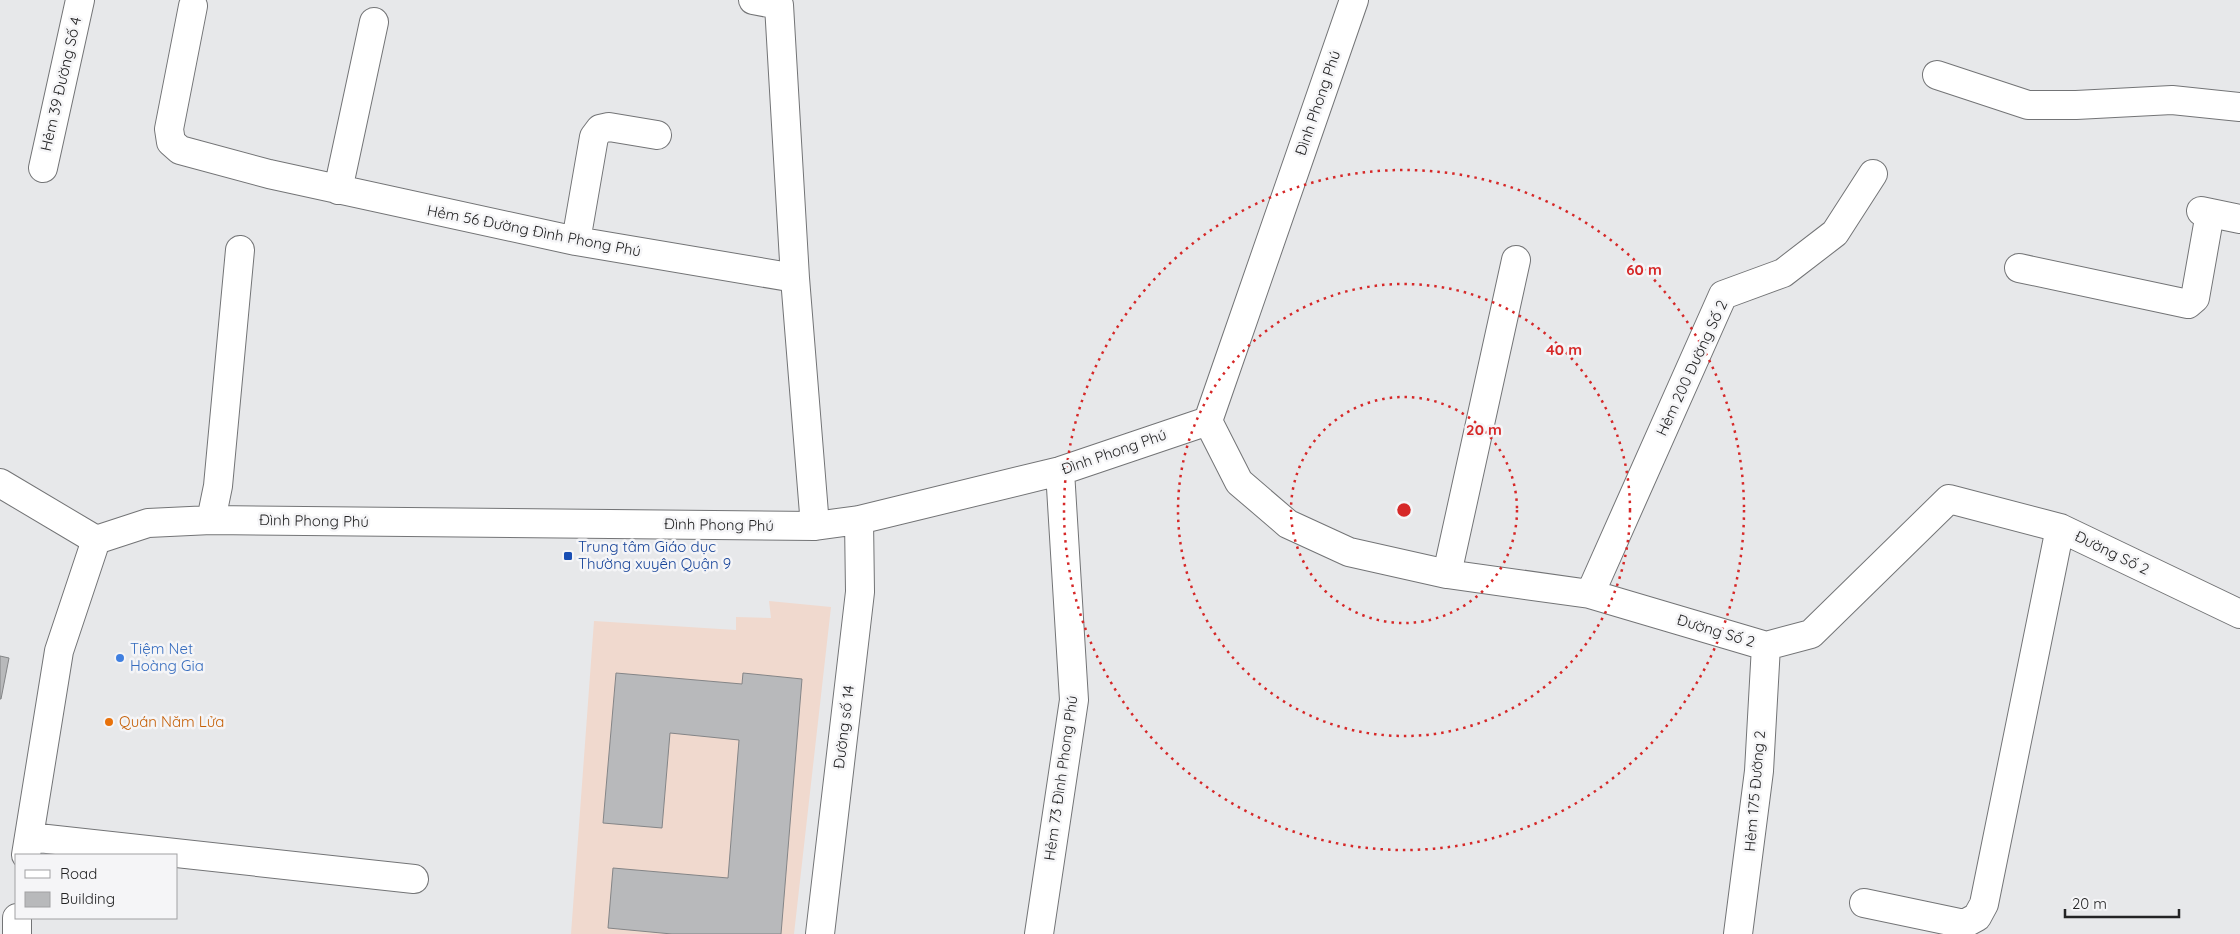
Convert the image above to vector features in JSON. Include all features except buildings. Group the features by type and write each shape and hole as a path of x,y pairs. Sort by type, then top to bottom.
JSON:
{"street":[{"name":"Hẻm 39 Đường Số 4","path":"43,168 80,0"},
{"path":"753,0 779,4 795,278 815,526"},
{"name":"Đình Phong Phú","path":"96,540 148,523 211,520 815,526 859,520 1060,471 1208,421 1354,0"},
{"name":"Hẻm 56 Đường Đình Phong Phú","path":"193,6 169,129 171,142 180,150 189,154 338,190 576,241 795,278"},
{"path":"338,190 374,22"},
{"path":"1937,75 2028,105 2076,105 2172,100 2240,107"},
{"path":"576,241 594,137 600,129 609,127 657,135"},
{"name":"Hẻm 200 Đường Số 2","path":"1590,594 1723,295 1783,273 1835,232 1873,174"},
{"path":"2019,268 2188,304 2195,298 2206,212 2240,219"},
{"path":"211,520 218,486 240,250"},
{"path":"1447,574 1516,260"},
{"name":"Đường Số 2","path":"1208,421 1239,482 1288,524 1349,552 1447,574 1590,594 1766,646 1811,634 1949,499 2060,528 2240,614"},
{"name":"Hẻm 73 Đình Phong Phú","path":"1040,934 1074,700 1060,471"},
{"path":"0,483 96,540 59,652 28,846 122,854"},
{"name":"Đường số 14","path":"820,934 860,592 859,520"},
{"path":"1864,903 1964,924 1977,917 1984,904 2060,528"},
{"name":"Hẻm 175 Đường 2","path":"1738,934 1759,771 1766,646"},
{"path":"178,859 414,879"},
{"path":"17,919 17,934"}],"shaded area":[{"path":"769,601 831,607 794,934 571,934 594,621 736,630 736,617 771,618"}],"place":[{"name":"Trung tâm Giáo dục Thường xuyên Quận 9","path":"568,556"},
{"name":"Tiệm Net Hoàng Gia","path":"120,658"},
{"name":"Quán Năm Lửa","path":"109,722"}]}
